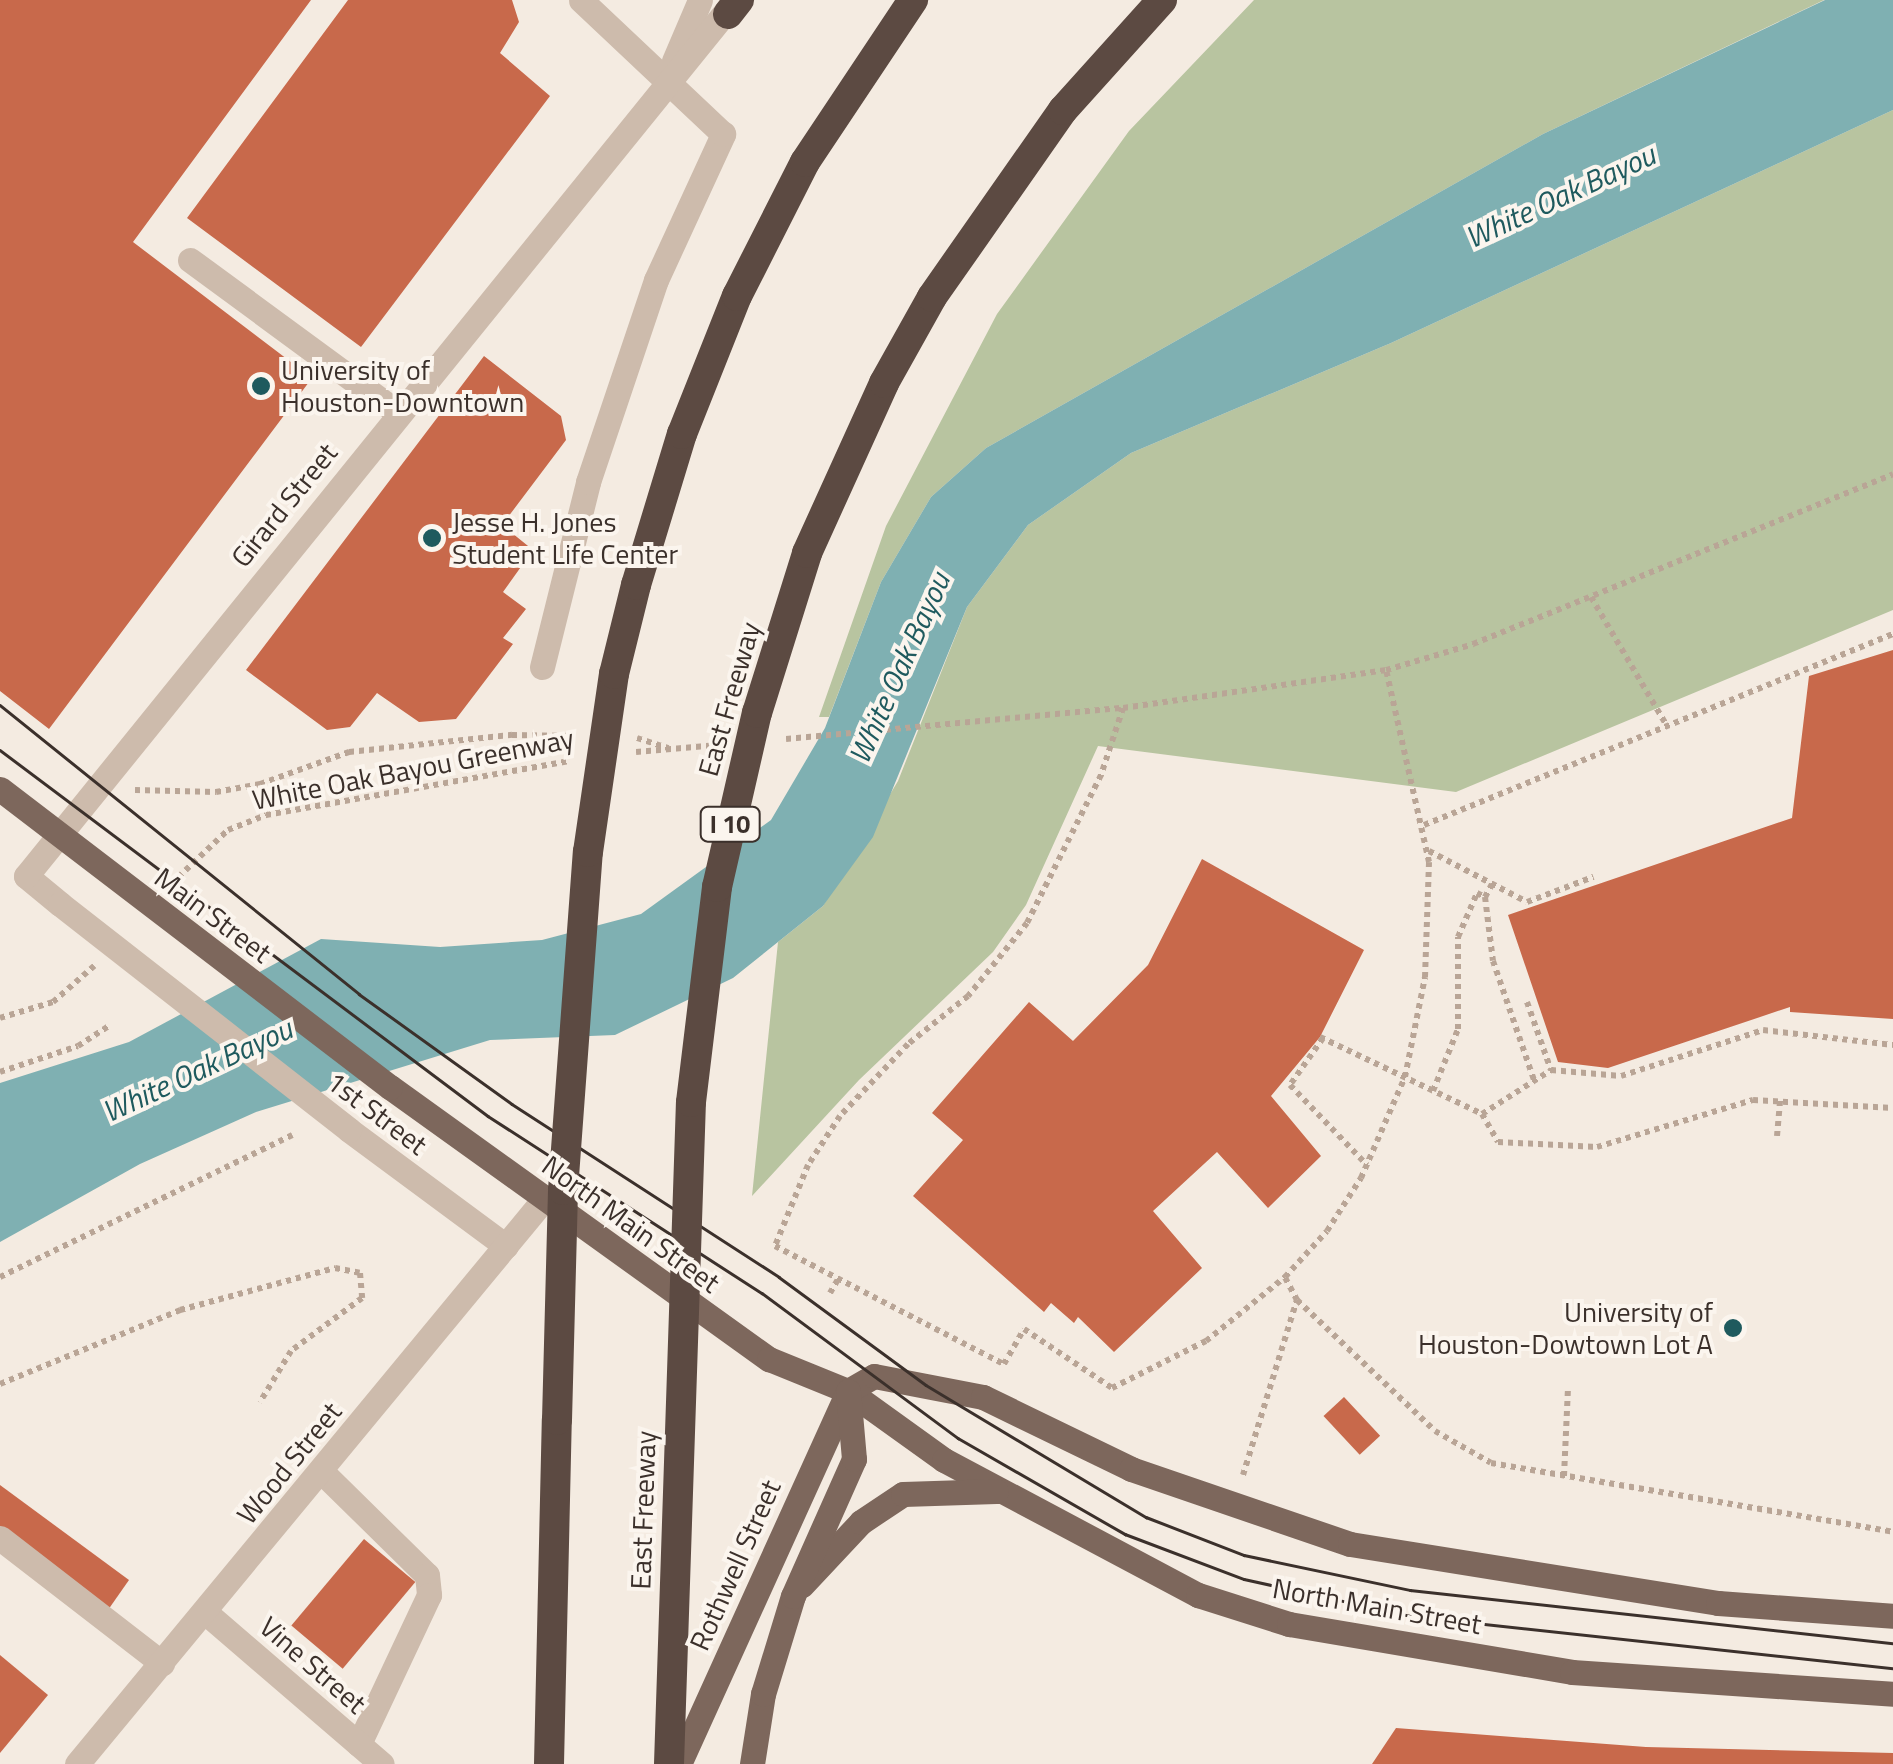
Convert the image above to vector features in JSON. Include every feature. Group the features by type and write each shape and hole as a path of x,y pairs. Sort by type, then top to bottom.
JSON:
{"highway":[{"path":"549,1764 574,1008 614,674 676,451 737,296 805,162 912,0"},
{"name":"East Freeway","path":"668,1764 691,1102 717,888 757,713 814,538 884,382 932,298 1062,110 1162,0"}],"main road":[{"name":"Main Street","path":"0,789 390,1087"},
{"name":"North Main Street","path":"390,1087 769,1359 848,1391 999,1491 1136,1567 1288,1624 1672,1683 1893,1694"},
{"name":"North Main Street","path":"848,1391 874,1376 983,1397 1131,1469 1234,1510 1350,1544 1718,1604 1893,1616"},
{"path":"752,1764 763,1694 792,1596 854,1459 848,1391"},
{"name":"Rothwell Street","path":"678,1764 848,1391"},
{"path":"792,1596 861,1522 903,1494 926,1488 999,1491"}],"street":[{"path":"542,667 594,464 656,280 723,134 581,0"},
{"name":"Girard Street","path":"666,80 700,0"},
{"name":"Girard Street","path":"26,876 666,80 734,5"},
{"path":"190,260 397,412"},
{"name":"1st Street","path":"26,876 349,1130 506,1246"},
{"name":"Wood Street","path":"77,1764 544,1199"},
{"path":"321,1471 427,1575 429,1595 358,1744"},
{"path":"0,1538 162,1663"},
{"name":"Vine Street","path":"205,1612 382,1764"}],"path":[{"path":"780,739 1123,708 1386,670 1472,644 1893,474"},
{"path":"1591,597 1666,726"},
{"path":"1424,825 1893,634"},
{"path":"1123,708 1101,774 1027,923 968,996 908,1044 840,1116 808,1166 775,1246 1004,1364 1024,1330 1112,1388 1206,1340 1285,1277 1327,1230 1367,1165 1405,1078 1431,914 1424,825 1386,670"},
{"path":"149,791 216,792 260,784 349,752 512,735 586,736"},
{"path":"623,737 669,748"},
{"path":"632,753 722,745"},
{"name":"White Oak Bayou Greenway","path":"163,893 228,830 266,815 577,760"},
{"path":"1428,850 1527,902 1592,877"},
{"path":"1492,884 1485,897 1493,961 1534,1080"},
{"path":"1433,1090 1458,1029 1458,938 1477,893 1485,897"},
{"path":"0,1018 53,1002 109,951"},
{"path":"1527,1002 1551,1070"},
{"path":"0,1072 78,1046 110,1025"},
{"path":"1482,1114 1551,1070 1621,1076 1763,1030 1893,1045"},
{"path":"1367,1165 1290,1085 1321,1038 1482,1114 1498,1142 1597,1147 1724,1106 1780,1100 1893,1108"},
{"path":"1777,1136 1780,1100"},
{"path":"0,1277 292,1136"},
{"path":"0,1384 180,1310 335,1268 360,1273 362,1298 291,1352 260,1402"},
{"path":"1285,1277 1297,1300 1462,1450 1491,1463 1893,1532"},
{"path":"830,1294 838,1279"},
{"path":"1242,1477 1297,1300"},
{"path":"1564,1476 1568,1388"}],"green space":[{"path":"1254,0 1824,0 1543,134 986,448 931,497 881,582 829,717 819,717 886,526 997,314 1129,131"},
{"path":"1893,110 1893,610 1456,792 1098,746 1026,905 993,952 859,1080 752,1196 778,942 823,906 898,781 967,607 1028,525 1131,453 1391,343"}],"water":[{"name":"White Oak Bayou","path":"1825,0 1893,0 1893,110 1391,343 1131,453 1028,525 967,607 873,837 823,906 733,978 615,1035 490,1040 256,1112 140,1164 0,1242 0,1083 129,1042 321,939 440,947 542,940 641,914 771,820 825,728 881,582 931,497 986,448 1543,134"}],"building":[{"path":"0,0 311,0 133,242 312,378 49,729 0,691"},
{"path":"348,0 512,0 519,22 500,53 550,96 361,347 187,218"},
{"name":"Jesse H. Jones Student Life Center","path":"484,356 561,416 566,440 502,525 533,550 503,592 526,609 503,638 513,644 456,719 419,722 377,693 350,727 327,730 246,670"},
{"path":"1893,650 1893,1019 1790,1012 1790,1007 1608,1068 1558,1062 1508,915 1792,818 1809,676"},
{"path":"1202,859 1364,950 1320,1037 1271,1096 1321,1156 1268,1208 1217,1152 1153,1211 1202,1268 1114,1352 1078,1317 1074,1323 1051,1303 1044,1312 913,1196 963,1140 932,1113 1029,1002 1073,1041 1148,965"},
{"path":"1344,1397 1380,1436 1360,1455 1324,1416"},
{"path":"0,1485 129,1580 108,1610 0,1531"},
{"path":"364,1539 415,1582 343,1669 291,1626"},
{"path":"0,1655 48,1695 0,1753"},
{"path":"1396,1728 1646,1747 1893,1753 1893,1764 1372,1764"}],"tram line":[{"path":"0,705 359,994 512,1104 779,1277 926,1385 1146,1517 1244,1555 1410,1590 1893,1643"},
{"path":"0,750 488,1116 762,1293 958,1438 1125,1534 1244,1579 1411,1616 1893,1668"}],"place":[{"name":"University of Houston-Downtown","path":"261,386"},
{"name":"Jesse H. Jones Student Life Center","path":"432,538"},
{"name":"University of Houston-Dowtown Lot A","path":"1733,1328"}]}
